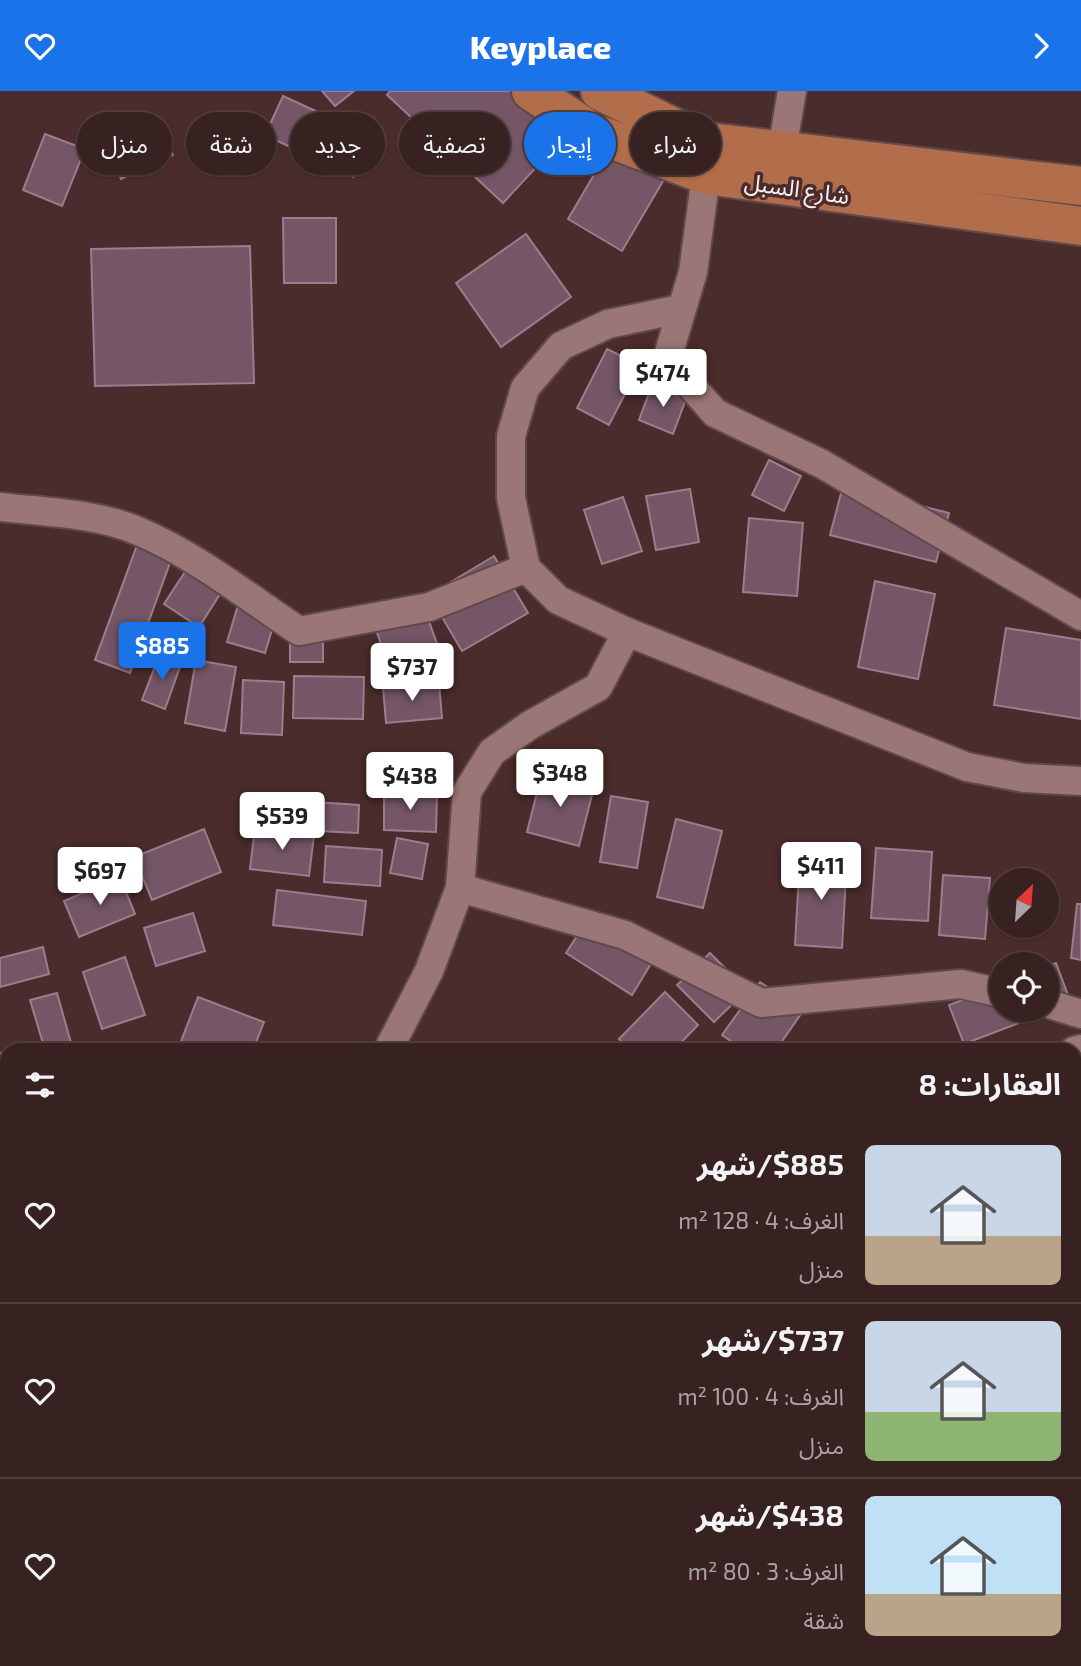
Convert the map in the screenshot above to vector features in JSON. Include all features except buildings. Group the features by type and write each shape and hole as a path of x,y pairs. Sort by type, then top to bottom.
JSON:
{"main road":[{"name":"شارع السبل","path":"531,91 592,132 630,146"},
{"name":"شارع السبل","path":"600,91 702,141 1081,186"},
{"name":"شارع السبل","path":"706,175 1081,226"}],"street":[{"path":"782,151 792,91"},
{"path":"706,175 693,272 667,359 715,413 822,464 1081,616"},
{"path":"680,309 608,324 561,346 525,388 511,436 511,498 526,568 558,600 627,632 967,767 1024,778 1081,781"},
{"path":"0,507 75,515 136,530 225,579 299,631 429,607 526,568"},
{"path":"392,1043 429,971 460,888 467,792 492,752 530,725 598,687 627,632"},
{"path":"460,888 625,935 761,1003 961,985 989,991"},
{"path":"1059,1007 1081,1014"}]}
